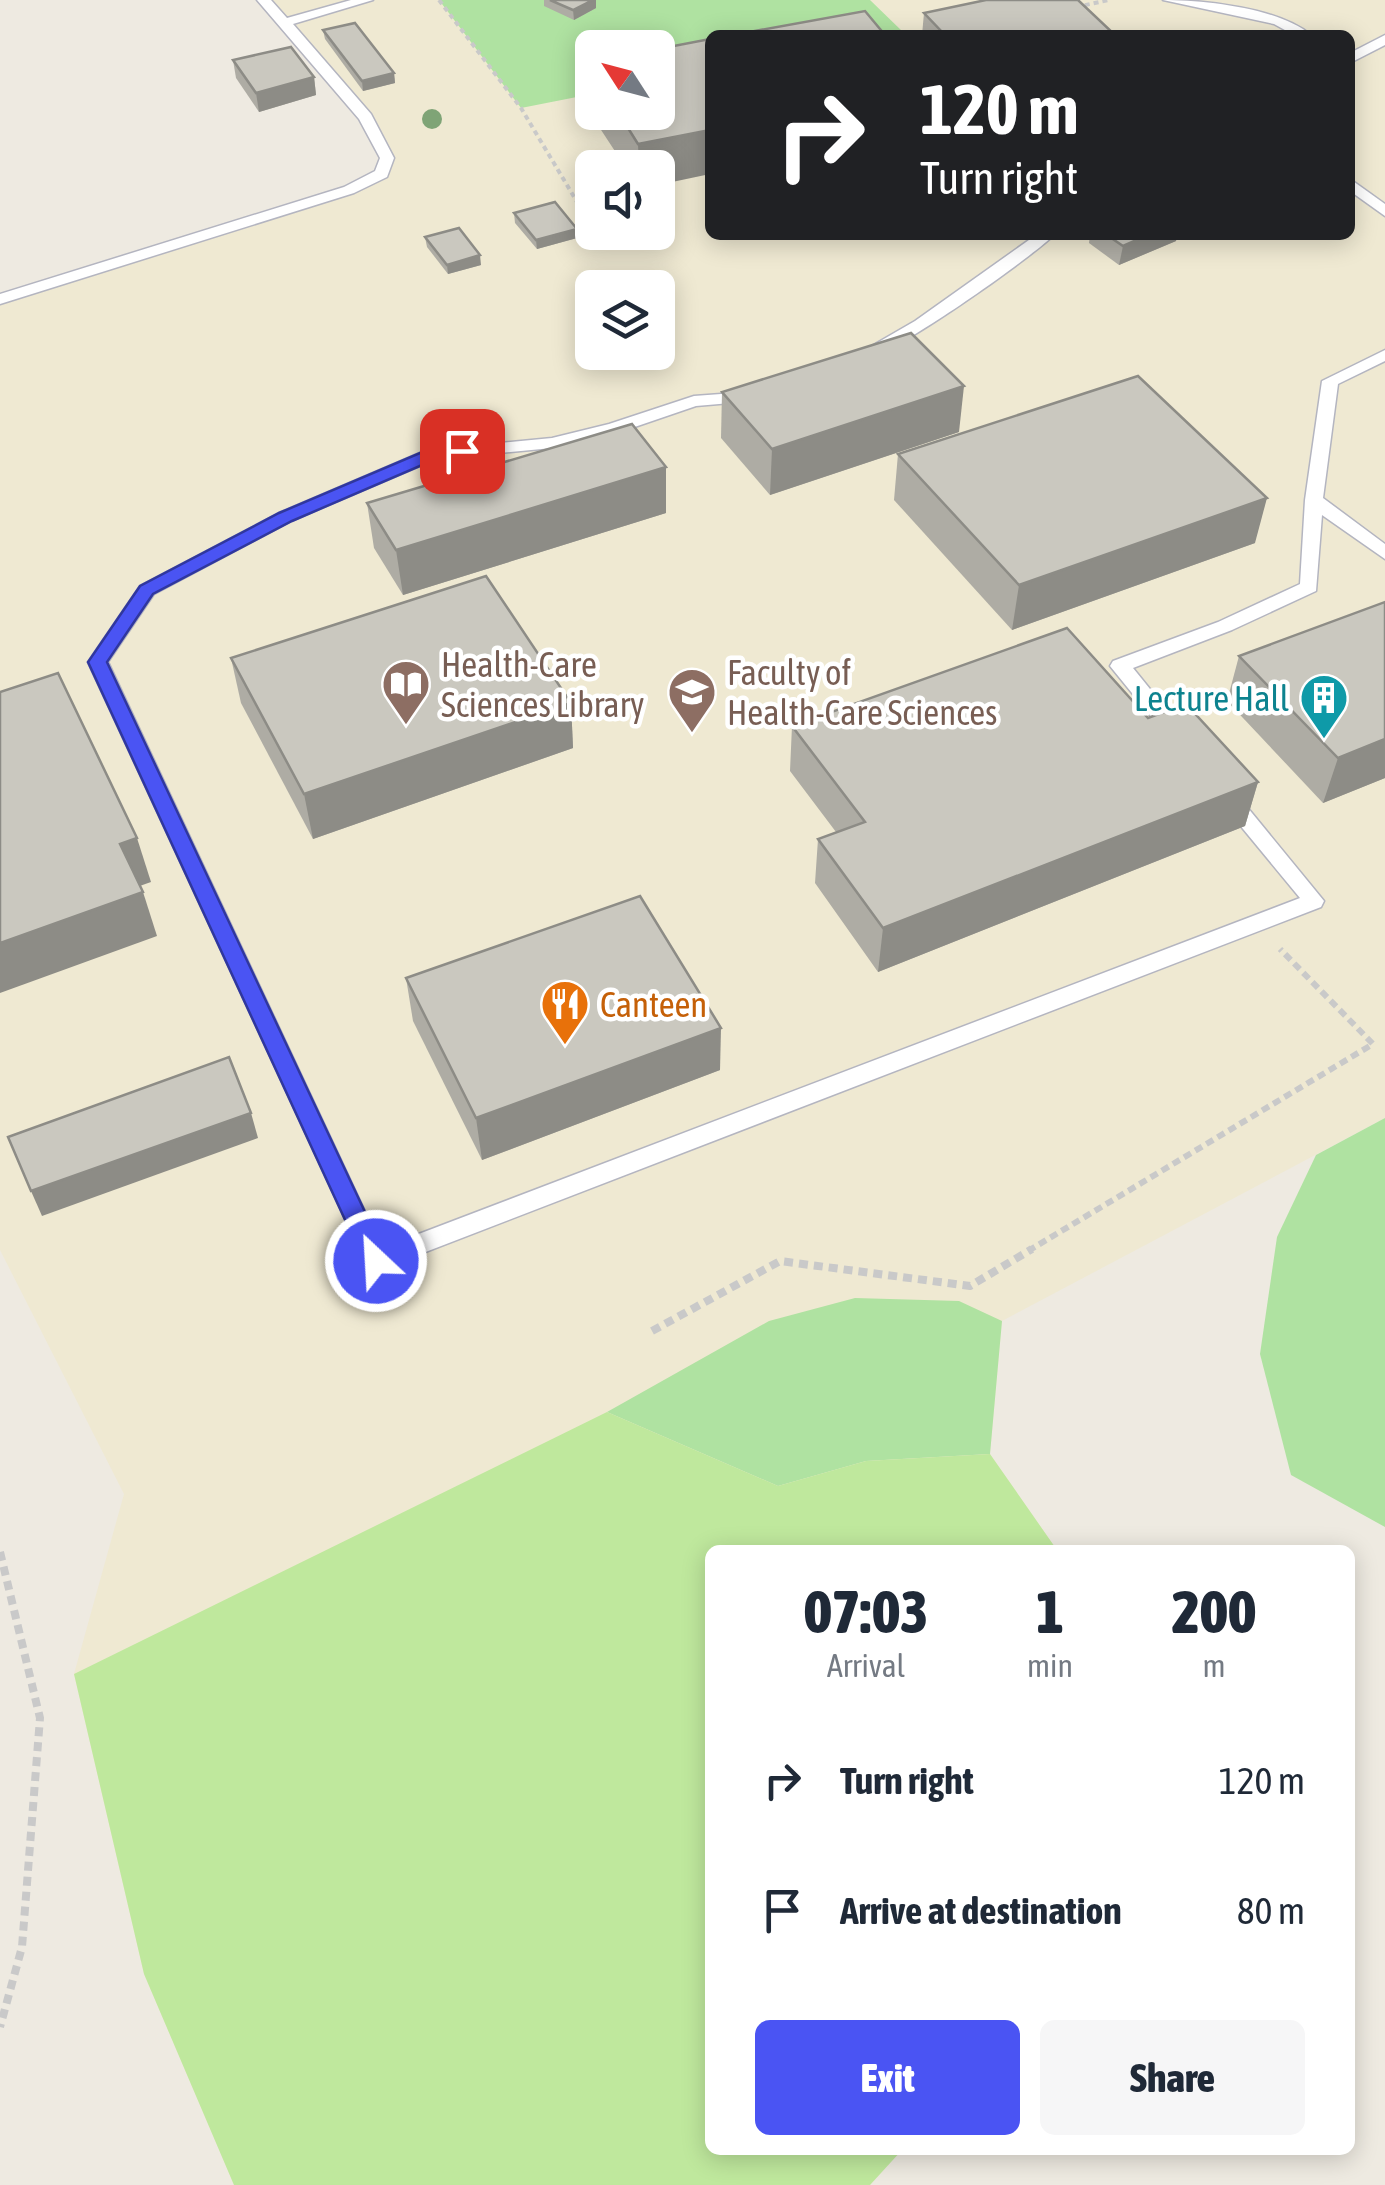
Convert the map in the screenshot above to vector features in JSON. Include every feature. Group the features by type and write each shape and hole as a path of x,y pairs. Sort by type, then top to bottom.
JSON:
{"lane":[{"path":"0,299 350,190 382,174 388,158 366,117 264,0"},
{"path":"286,22 366,0"},
{"path":"1170,0 1278,21 1295,30"},
{"path":"1355,56 1385,39"},
{"path":"1355,188 1385,211"},
{"path":"856,362 921,324 1039,240"},
{"path":"1193,754 1120,666 1225,626 1309,587 1314,500 1330,380 1385,355"},
{"path":"770,391 736,401 694,401 614,428 552,443 433,454 285,517 146,590 98,662 376,1261 1314,901 1217,783"},
{"path":"1314,500 1385,554"}],"path":[{"path":"438,0 521,108 575,199"},
{"path":"1074,8 1109,0"},
{"path":"652,1331 780,1261 970,1286 1373,1044 1254,924"},
{"path":"0,1552 40,1718 22,1946 0,2027"}],"shaded area":[{"name":"Faculty of Health-Care Sciences","path":"264,0 1385,0 1385,1118 1002,1321 990,1454 1054,1545 705,1545 705,2155 897,2155 870,2185 234,2185 144,1974 74,1674 124,1494 0,1250 0,299 349,190 382,174 387,158 366,117"}],"green space":[{"path":"439,0 870,0 901,30 705,30 705,71 675,77 675,30 575,30 575,97 521,108"},
{"path":"1385,1118 1385,1527 1291,1475 1260,1354 1277,1237 1316,1155"},
{"path":"855,1298 959,1301 1002,1321 990,1454 866,1461 778,1486 607,1412 769,1321"},
{"path":"607,1412 778,1486 866,1461 990,1454 1054,1545 705,1545 705,2155 897,2155 870,2185 234,2185 144,1974 74,1674"}],"building":[{"path":"550,0 593,0 573,10"},
{"path":"986,0 1078,0 1110,30 940,30 924,13"},
{"path":"865,11 881,30 760,30"},
{"path":"355,23 394,73 362,81 323,30"},
{"path":"705,40 705,131 638,144 629,130 675,130 675,46"},
{"path":"291,47 314,77 256,93 233,60"},
{"path":"555,202 575,230 536,240 514,213"},
{"path":"459,228 480,255 447,265 425,237"},
{"path":"1114,240 1137,240 1123,246"},
{"path":"911,333 964,386 772,449 722,392"},
{"path":"1138,376 1267,498 1019,585 898,454"},
{"path":"632,424 666,467 396,550 367,503"},
{"name":"Health-Care Sciences Library","path":"486,576 571,703 304,794 231,658"},
{"path":"1385,602 1385,739 1338,758 1239,656"},
{"path":"1067,628 1148,718 1186,704 1258,782 883,928 818,839 865,822 792,726"},
{"path":"58,673 137,838 120,844 143,892 0,943 0,692"},
{"name":"Canteen","path":"640,896 721,1028 476,1118 406,978"},
{"path":"229,1057 251,1113 31,1191 8,1137"}],"place":[{"name":"Health-Care Sciences Library","path":"406,726"},
{"name":"Faculty of Health-Care Sciences","path":"692,734"},
{"name":"Lecture Hall","path":"1324,740"},
{"name":"Canteen","path":"565,1046"}],"route":[{"path":"376,1261 98,662 146,590 285,517 433,454 462,451"}]}
